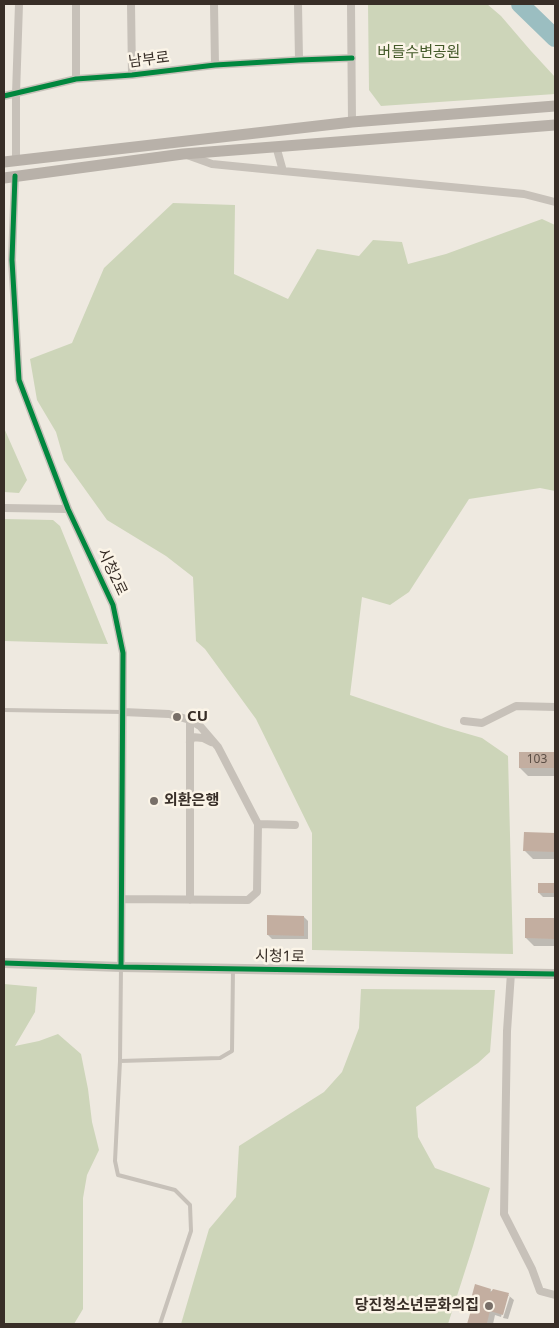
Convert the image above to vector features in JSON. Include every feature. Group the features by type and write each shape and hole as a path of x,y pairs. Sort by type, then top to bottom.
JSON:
{"main road":[{"path":"4,162 352,122 555,106"},
{"path":"16,160 9,177 183,154 555,125"}],"street":[{"path":"16,160 19,4"},
{"path":"76,4 76,79"},
{"name":"남부로","path":"131,4 132,75"},
{"path":"214,4 215,64"},
{"path":"298,4 299,60"},
{"path":"351,4 352,122"},
{"name":"남부로","path":"4,96 76,79 132,75 215,64 352,58"},
{"path":"276,146 283,171"},
{"path":"183,154 212,164 524,194 555,202"},
{"name":"시청2로","path":"9,177 8,260 19,380 68,509 113,605 124,653 121,968"},
{"path":"4,508 68,509"},
{"path":"464,720 482,723 516,706 555,707"},
{"path":"122,900 248,900 257,892 258,824 218,747 200,726 190,720 169,714 123,712"},
{"path":"190,720 190,900"},
{"path":"190,742 192,737 203,738 218,747"},
{"path":"258,824 295,825"},
{"name":"시청1로","path":"4,963 121,968 555,974"},
{"path":"511,973 507,1031 504,1214 532,1269 540,1290 555,1295"}],"lane":[{"path":"4,710 123,712"},
{"path":"121,968 120,1061 115,1161 118,1175 175,1190 190,1205 191,1231 160,1324"},
{"path":"120,1061 220,1058 232,1050 233,969"}],"green space":[{"name":"버들수변공원","path":"368,4 487,4 501,16 555,77 555,94 381,106 369,90"},
{"path":"173,203 235,205 234,274 288,299 317,249 359,256 373,240 402,242 408,264 446,254 542,219 555,225 555,491 540,488 469,499 409,592 390,605 362,597 350,695 482,738 508,756 513,954 312,950 312,833 256,719 205,649 196,641 193,577 166,556 107,520 64,460 56,432 37,400 30,359 72,343 104,268"},
{"path":"4,428 27,480 19,493 4,492"},
{"path":"4,519 53,520 60,526 108,644 4,641"},
{"path":"4,984 37,987 35,1012 15,1046 39,1041 58,1034 81,1054 92,1122 99,1150 87,1175 83,1198 83,1309 74,1324 4,1324"},
{"path":"361,989 495,990 490,1052 478,1063 416,1107 418,1137 435,1168 490,1188 448,1324 181,1324 209,1229 236,1197 239,1146 324,1092 342,1072 359,1028"}],"building":[{"path":"519,752 555,752 555,768 519,768"},
{"path":"524,832 555,833 555,852 523,851"},
{"path":"538,883 555,883 555,893 538,893"},
{"path":"267,915 304,916 304,936 267,935"},
{"path":"525,918 555,918 555,939 525,938"},
{"name":"당진청소년문화의집","path":"475,1284 491,1289 490,1292 493,1289 509,1293 503,1315 490,1311 487,1323 490,1324 467,1324 474,1300 471,1299"}],"waterway":[{"path":"520,4 555,38"}],"cycle path":[{"path":"4,96 76,79 132,75 215,65 352,58"},
{"path":"15,176 12,260 19,380 68,509 113,605 123,653 121,967"},
{"path":"4,963 121,967 555,974"}],"place":[{"name":"CU","path":"177,717"},
{"name":"외환은행","path":"154,801"},
{"name":"당진청소년문화의집","path":"489,1306"}]}
